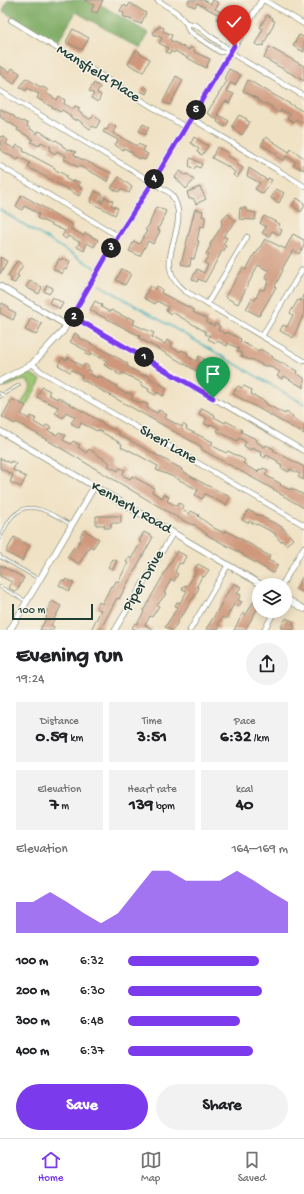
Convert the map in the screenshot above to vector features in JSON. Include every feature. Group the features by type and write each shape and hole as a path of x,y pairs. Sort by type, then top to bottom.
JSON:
{"street":[{"path":"157,0 176,12 186,23 192,33 220,52 230,52"},
{"path":"0,381 32,364 54,342 66,325 118,236 263,0 304,24"},
{"name":"Mansfield Place","path":"11,20 185,127"},
{"path":"186,23 196,25 230,52 304,96"},
{"path":"0,92 170,193 179,209 169,262 172,277 180,287 304,360"},
{"path":"191,118 304,186"},
{"path":"0,166 118,236"},
{"path":"207,304 247,237"},
{"path":"262,336 302,270"},
{"path":"0,286 66,325"},
{"path":"72,316 304,451"},
{"name":"Sheri Lane","path":"32,364 42,372 304,525"},
{"name":"Kennerly Road","path":"0,431 252,579"},
{"path":"10,630 94,487"},
{"name":"Piper Drive","path":"116,630 173,533"},
{"path":"286,578 304,547"},
{"path":"190,630 228,565"},
{"path":"292,602 304,609"},
{"path":"264,630 271,618"}],"lane":[{"path":"0,395 19,385"},
{"path":"0,538 14,516 25,508 40,510 72,525"},
{"path":"0,555 0,557 40,579"},
{"path":"0,587 27,602"}],"green space":[{"path":"8,0 93,0 148,33 141,49 76,12 57,43 3,11"},
{"path":"27,373 41,380 26,406 21,404 31,387 28,381 25,380 1,387 19,379"}],"building":[{"path":"84,0 103,0 97,13 91,11 94,5"},
{"path":"189,0 204,0 211,4 213,0 219,3 215,9 225,14 226,11 230,13 228,16 236,20 233,27 216,19 219,15 197,3 195,7 187,4"},
{"path":"130,3 146,13 141,24 123,16 124,13 120,11 123,5 128,7"},
{"path":"267,15 275,21 263,46 259,46 255,44 263,29 260,27"},
{"path":"159,26 164,28 163,31 172,35 170,40 189,50 190,47 195,50 194,52 210,59 206,68 175,51 174,53 171,51 170,54 166,52 168,48 159,43 162,38 153,34"},
{"path":"73,29 89,38 82,50 66,42"},
{"path":"299,35 304,37 304,52 293,46"},
{"path":"269,47 304,66 304,81 264,58"},
{"path":"136,50 150,59 143,72 128,64"},
{"path":"0,66 10,72 12,68 20,73 14,84 0,74"},
{"path":"229,69 241,75 235,85 230,83 226,91 234,94 229,103 225,101 217,114 229,121 225,127 217,122 218,120 207,113 227,81 224,79"},
{"path":"176,76 183,80 170,105 163,102"},
{"path":"26,78 48,90 46,93 57,100 59,96 65,100 64,104 73,109 75,106 80,108 78,111 89,119 94,115 100,121 96,128 93,126 90,129 77,119 76,121 70,117 70,115 62,110 60,112 37,98 39,94 27,88 26,91 20,87"},
{"path":"248,80 304,112 304,124 296,119 294,122 287,118 290,114 281,110 279,113 272,109 272,107 265,103 264,104 243,91"},
{"path":"94,83 100,87 97,93 101,95 98,102 91,98 94,94 89,91"},
{"path":"144,86 148,89 146,94 141,91"},
{"path":"0,109 28,124 27,126 37,134 38,131 41,132 55,141 56,140 69,150 76,152 74,154 77,157 111,173 108,182 64,159 66,156 57,151 55,154 49,150 51,147 41,142 39,146 31,142 33,139 17,130 18,128 0,117"},
{"path":"239,115 250,122 242,135 233,129 234,127 232,126"},
{"path":"110,124 116,127 113,133 137,146 138,144 145,147 143,151 148,154 145,160 140,159 124,148 123,150 115,145 118,140 103,132 105,129 107,130"},
{"path":"143,124 149,127 145,135 139,131"},
{"path":"2,136 8,140 6,144 15,149 17,145 24,149 23,151 67,176 65,178 72,182 74,180 80,183 78,186 83,189 79,196 28,167 30,163 19,157 18,160 0,150 0,139"},
{"path":"194,137 208,146 202,155 197,152 199,149 191,143"},
{"path":"266,137 289,152 291,149 304,158 304,170 293,165 296,162 286,156 284,161 276,156 277,154 261,145"},
{"path":"217,147 228,153 227,156 237,161 236,164 243,168 237,178 233,175 235,172 212,158"},
{"path":"191,158 202,164 200,168 196,166 194,169 189,166"},
{"path":"249,168 267,180 268,178 272,180 263,194 255,189 260,183 247,176"},
{"path":"180,171 185,175 187,174 194,180 186,189 175,177"},
{"path":"119,177 132,187 129,193 121,189 119,192 111,188"},
{"path":"200,187 206,199 196,204 193,198 189,199 187,192"},
{"path":"276,189 284,193 279,203 271,198"},
{"path":"95,191 103,195 100,202 102,203 105,197 113,201 111,205 118,208 115,215 90,202"},
{"path":"22,195 73,225 71,229 84,236 85,233 98,240 94,247 87,243 84,251 77,247 80,242 68,236 66,239 62,236 65,231 37,218 39,214 34,211 24,206 22,210 16,206"},
{"path":"297,198 304,203 304,207 301,212 292,205"},
{"path":"156,207 166,211 158,230 160,231 153,244 148,241 140,256 129,251 134,241 139,244 147,231 145,230 149,225"},
{"path":"240,208 246,208 246,211 256,213 255,220 239,219"},
{"path":"195,209 203,211 202,216 205,217 205,220 204,227 200,226 197,241 199,241 194,259 191,258 190,266 181,264"},
{"path":"228,214 236,221 223,236 227,238 223,244 226,246 205,282 198,279 197,282 192,279 197,269 204,273 208,265 204,263 209,255 206,254 211,245 210,244 220,229 222,224 221,221"},
{"path":"264,216 280,224 278,228 282,230 280,235 272,231 269,237 262,233 266,227 260,223"},
{"path":"293,234 304,240 304,246 299,254 293,250 282,269 283,270 275,286 276,287 259,316 246,309 252,298 255,300 260,289 264,290 269,280 265,278 269,271 258,265 238,304 225,297 243,268 246,270 255,253 256,254 265,239 285,249"},
{"path":"0,257 7,261 0,274"},
{"path":"62,258 70,262 62,274 53,269 59,259 61,260"},
{"path":"17,261 23,265 17,275 19,276 15,283 10,281 12,279 8,276"},
{"path":"122,269 131,274 125,285 116,280"},
{"path":"30,281 42,287 39,294 26,287"},
{"path":"47,285 53,288 49,294 44,291"},
{"path":"150,286 155,289 157,286 162,289 161,293 208,319 206,322 214,326 215,323 220,326 218,330 226,334 227,332 241,339 240,341 259,351 260,349 273,357 272,358 297,371 296,373 304,378 304,388 284,376 282,379 277,376 280,372 268,365 267,367 241,356 243,354 237,351 239,349 228,343 227,346 217,341 216,343 208,339 210,336 205,334 206,332 172,312 171,314 166,311 168,307 157,301 155,304 144,298"},
{"path":"304,294 304,314 293,338 280,331 283,325 287,327 293,315 290,313 298,300 300,301"},
{"path":"52,297 63,303 60,309 49,303"},
{"path":"95,301 102,305 101,307 110,312 111,310 127,318 128,317 135,320 133,324 154,333 152,337 165,344 167,340 173,343 171,347 180,352 181,350 188,353 187,356 196,361 199,356 204,359 203,362 218,371 215,377 217,378 214,383 201,376 202,374 139,338 140,336 90,310"},
{"path":"2,303 9,307 8,309 16,313 13,320 0,313"},
{"path":"31,318 42,324 36,335 25,330"},
{"path":"75,333 79,336 78,337 120,359 135,371 144,376 145,374 167,388 163,396 157,392 155,395 148,391 149,389 141,385 142,383 123,373 121,375 116,373 117,372 104,365 107,361 91,353 90,356 85,354 87,351 70,342"},
{"path":"68,357 83,367 85,364 89,367 87,370 91,371 89,374 97,378 98,375 117,386 116,388 126,394 127,392 133,395 131,399 142,404 143,402 148,405 147,408 157,413 159,410 167,415 165,418 182,427 183,424 187,427 186,429 213,442 211,445 226,453 228,451 245,460 243,463 248,467 258,472 259,469 262,470 263,468 268,470 265,475 281,484 280,485 290,490 291,488 304,495 304,508 201,449 202,447 81,379 82,376 72,370 70,372 58,365 62,358 67,360"},
{"path":"238,386 242,388 244,386 252,390 251,394 266,402 266,404 285,414 286,412 293,416 292,418 304,425 304,434 233,394"},
{"path":"42,387 50,391 48,394 57,399 58,397 102,422 111,429 112,428 119,433 118,434 182,469 181,470 197,480 230,497 226,505 205,494 202,499 195,495 198,490 174,477 156,470 158,466 121,447 122,444 98,430 97,431 81,423 79,428 71,423 75,417 66,412 63,418 55,413 58,407 37,397"},
{"path":"12,399 26,406 21,414 29,419 31,416 36,418 34,422 44,428 46,425 51,427 48,431 57,435 59,432 66,435 63,440 71,444 73,441 80,445 78,447 86,453 89,449 110,463 108,466 118,471 120,468 125,470 122,475 130,479 132,476 154,488 152,492 162,498 164,494 169,497 167,501 177,506 179,503 184,506 182,510 190,514 191,511 199,515 198,516 214,528 224,533 225,530 270,556 268,560 278,565 273,573 209,536 194,524 193,525 180,519 16,422 15,424 2,417"},
{"path":"202,408 215,415 214,417 225,423 226,421 242,430 241,432 256,439 255,441 265,447 266,445 274,449 273,450 304,467 304,480 298,477 300,474 290,469 289,472 281,468 282,466 277,463 278,461 266,455 265,458 261,455 262,453 244,446 246,442 239,438 237,441 217,431 219,428 211,424 209,426 204,423 207,418 199,414"},
{"path":"0,458 10,463 11,461 16,463 13,470 26,477 21,487 10,482 13,475 0,468"},
{"path":"248,510 282,527 293,539 286,545 282,540 281,542 275,535 276,534 257,524 249,521 248,523 242,520"},
{"path":"96,516 121,516 121,523 111,523 111,528 104,528 105,525 96,525"},
{"path":"84,530 99,539 93,548 90,546 79,564 67,557 75,546 76,547"},
{"path":"144,532 153,537 100,630 91,630 101,610 96,608 99,602 102,604 111,586 113,587 116,581 118,582 128,563 126,562 129,557 131,559 141,542 139,541"},
{"path":"14,537 30,546 22,561 6,552"},
{"path":"177,551 186,556 182,564 179,563 175,572 178,574 174,581 171,579 164,593 166,594 157,605 159,606 152,617 150,616 145,625 154,630 137,630 132,628 135,623 137,624"},
{"path":"113,559 117,561 113,569 108,567"},
{"path":"198,564 209,570 204,577 202,576 197,586 199,588 193,599 173,630 171,630 165,627 178,607 175,606 177,602 180,603 187,591 182,589 190,582 196,571 194,570"},
{"path":"0,565 24,578 16,592 9,588 12,582 0,576"},
{"path":"304,574 304,593 296,589"},
{"path":"66,579 74,583 69,591 59,585 62,580 65,581"},
{"path":"234,583 241,587 237,593 241,595 238,600 242,602 238,607 234,604 226,619 222,617 218,625 220,626 218,629 206,629 230,588 231,589"},
{"path":"52,601 61,606 51,625 54,627 53,630 40,630 47,617 45,615"},
{"path":"252,604 252,618 245,630 234,630 243,613 246,615"},
{"path":"286,618 294,622 292,625 295,626 293,630 281,630 283,627 281,627"}],"waterway":[{"path":"0,210 95,268"},
{"path":"100,285 304,404"}],"route":[{"path":"213,398 72,316 118,236 156,177 234,46"}]}
